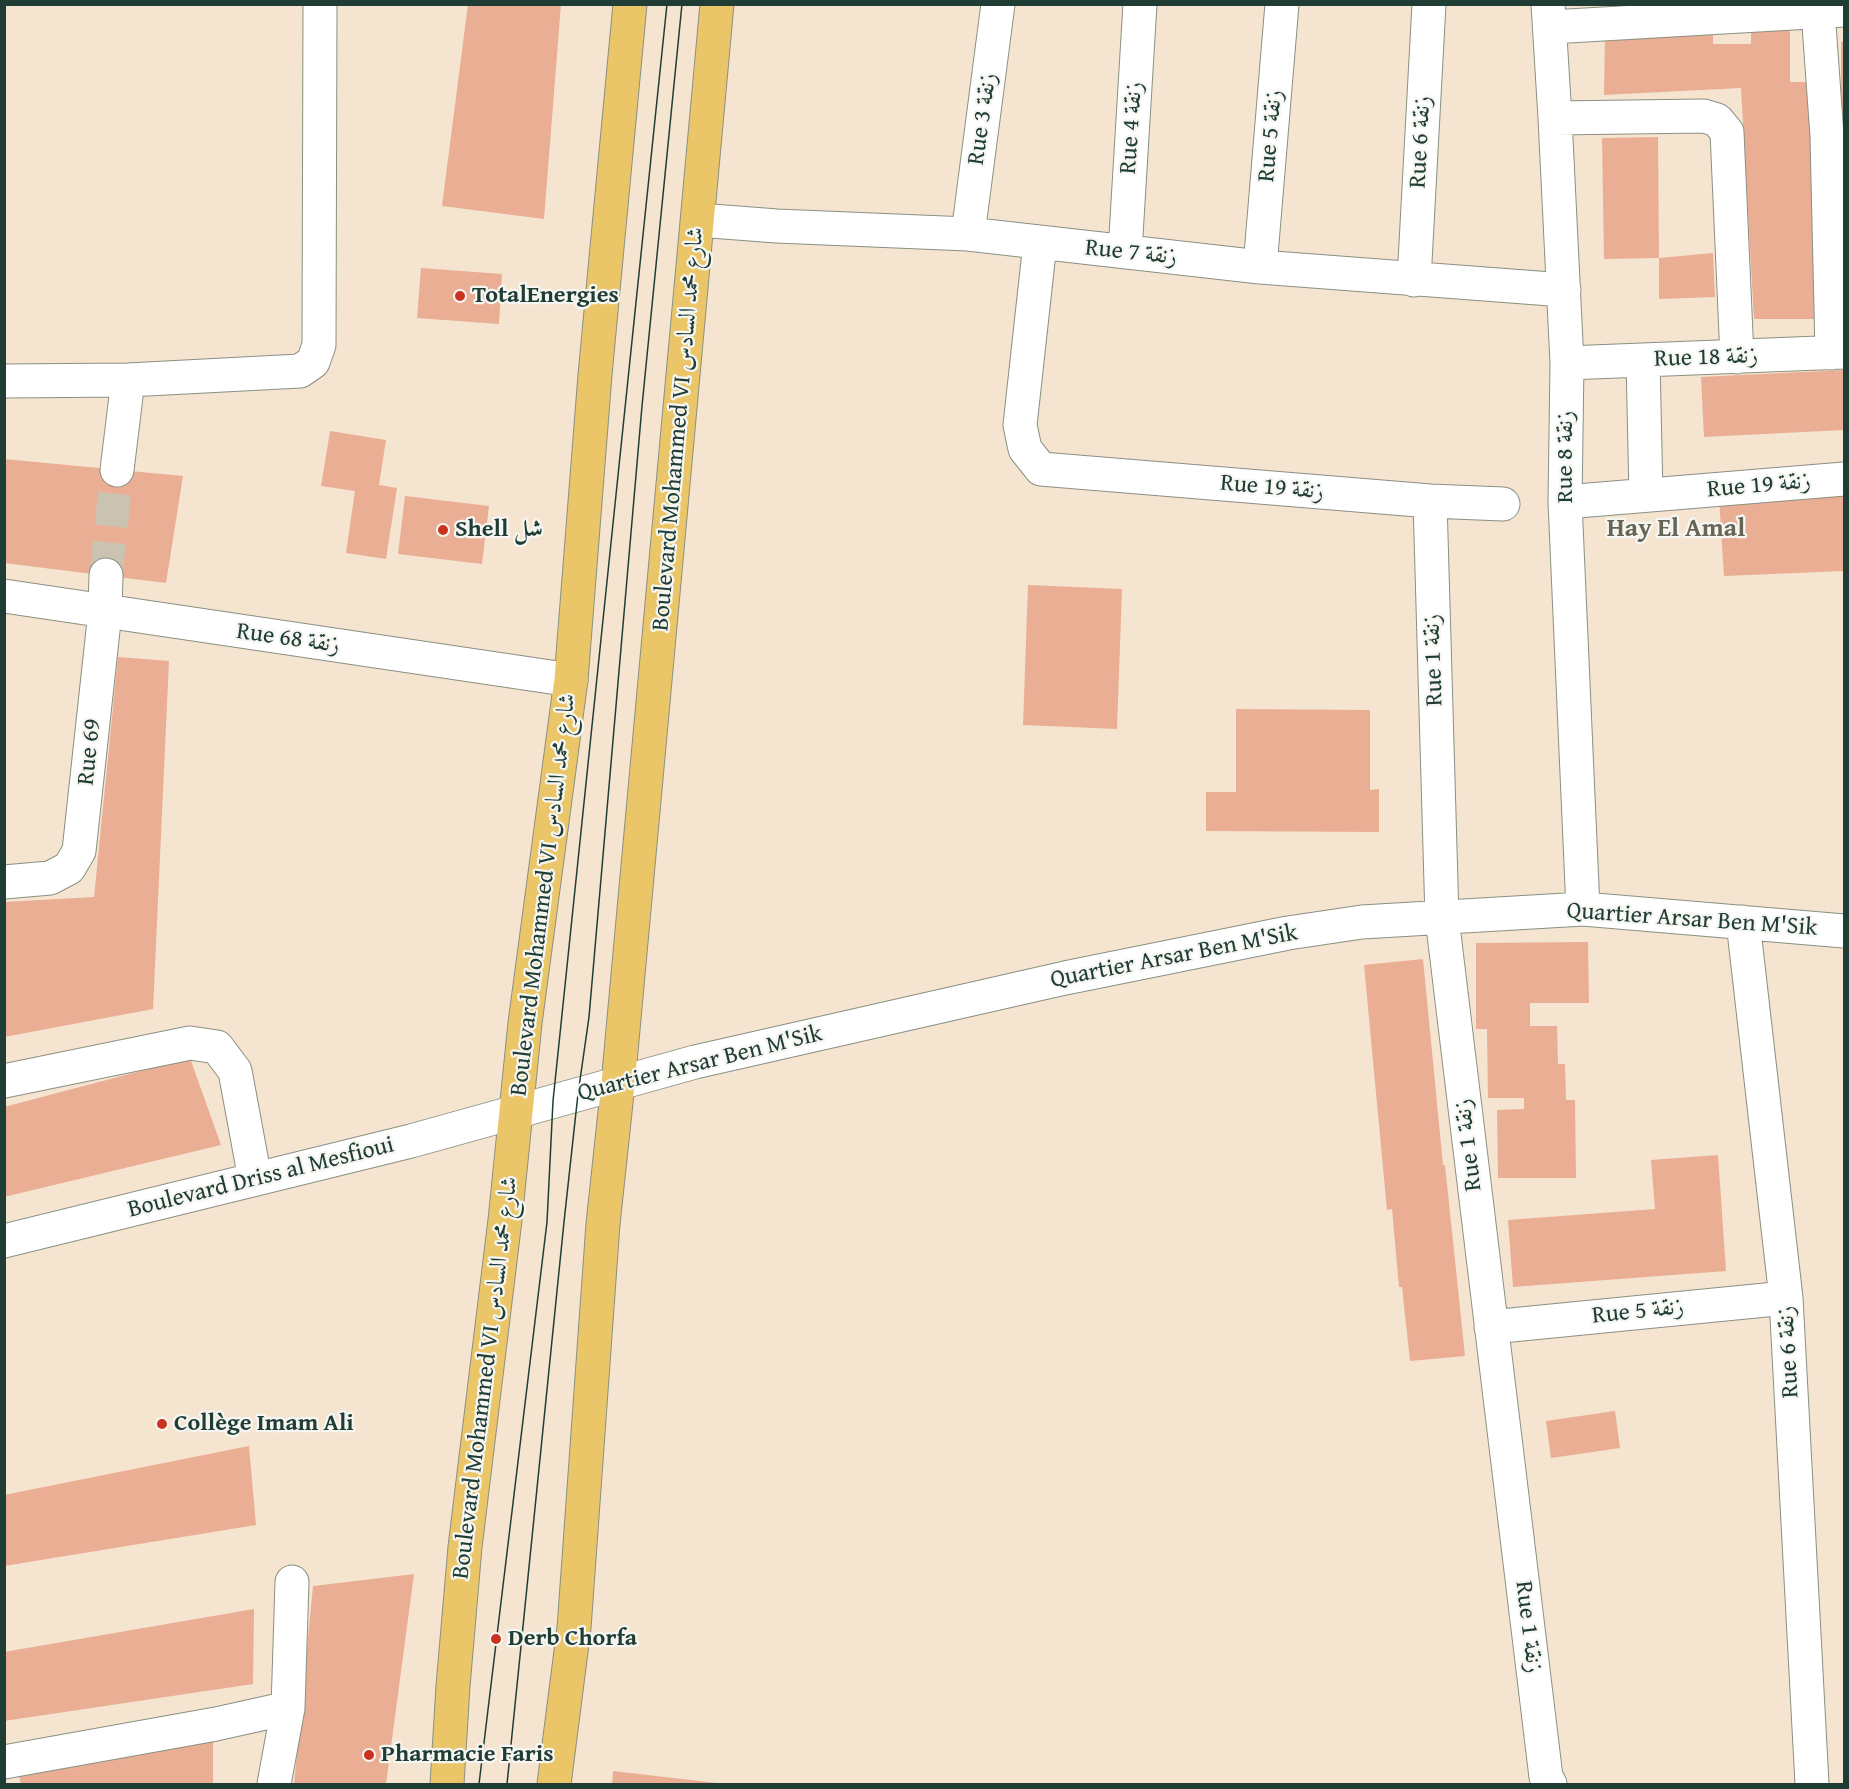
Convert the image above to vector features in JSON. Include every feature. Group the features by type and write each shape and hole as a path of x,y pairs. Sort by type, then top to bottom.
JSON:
{"main road":[{"name":"Boulevard Mohammed VI شارع محمد السادس","path":"447,1785 465,1547 505,1220 525,1023 571,680 594,387 630,4"},
{"name":"Boulevard Mohammed VI شارع محمد السادس","path":"554,1785 574,1628 603,1224 618,1084 717,4"}],"street":[{"path":"4,381 128,380 300,371 313,362 319,345 320,4"},
{"name":"Rue 3 زنقة","path":"968,234 998,4"},
{"name":"Rue 4 زنقة","path":"1125,252 1140,4"},
{"name":"Rue 5 زنقة","path":"1260,267 1282,4"},
{"name":"Rue 6 زنقة","path":"1414,280 1429,4"},
{"path":"1549,16 1831,10 1836,136 1838,352"},
{"name":"Rue 8 زنقة","path":"1549,16 1567,363 1565,502 1583,909"},
{"path":"1556,118 1704,116 1718,120 1727,132 1737,357"},
{"name":"Rue 7 زنقة","path":"698,220 968,234 1260,267 1564,290"},
{"name":"Rue 19 زنقة","path":"1040,243 1020,425 1025,449 1041,470 1430,501 1503,504"},
{"name":"Rue 18 زنقة","path":"1567,363 1838,352"},
{"path":"1643,360 1646,495"},
{"path":"117,470 128,380"},
{"name":"Rue 19 زنقة","path":"1565,502 1845,479"},
{"name":"Rue 1 زنقة","path":"1430,501 1442,918 1546,1777 1550,1785"},
{"name":"Rue 69","path":"4,882 50,878 69,868 79,851 105,612 106,575"},
{"name":"Rue 68 زنقة","path":"4,597 571,680"},
{"name":"Quartier Arsar Ben M'Sik","path":"517,1111 695,1062 1077,975 1288,933 1351,923 1583,909 1845,931"},
{"name":"Rue 6 زنقة","path":"1743,922 1786,1298 1812,1785"},
{"path":"4,1082 190,1042 217,1047 235,1071 255,1179"},
{"name":"Boulevard Driss al Mesfioui","path":"4,1241 411,1141 517,1111"},
{"name":"Rue 5 زنقة","path":"1491,1326 1786,1298"},
{"path":"274,1785 288,1708 292,1582"},
{"path":"4,1762 216,1724 288,1708"}],"building":[{"path":"468,4 561,4 544,219 442,206"},
{"path":"1751,28 1790,28 1790,82 1821,82 1823,319 1754,319 1741,88 1604,95 1605,32 1713,32 1713,44 1751,44"},
{"path":"1841,42 1844,42 1844,111 1841,111"},
{"path":"1658,137 1659,258 1604,259 1602,138"},
{"path":"1713,253 1715,297 1659,299 1659,258"},
{"name":"TotalEnergies","path":"421,268 502,274 499,324 417,318"},
{"path":"1844,370 1844,430 1704,437 1701,377"},
{"path":"330,431 386,440 379,485 397,488 386,559 346,553 355,491 321,486"},
{"path":"4,459 183,476 166,583 4,563"},
{"path":"1844,493 1844,571 1724,576 1719,498"},
{"name":"Shell شل","path":"405,496 489,506 482,564 398,554"},
{"path":"1028,585 1122,589 1117,729 1023,725"},
{"path":"118,657 169,661 153,1009 4,1037 4,902 94,897"},
{"path":"1236,709 1370,710 1370,790 1379,789 1379,832 1206,831 1206,792 1236,792"},
{"path":"1588,942 1589,1003 1530,1003 1530,1026 1557,1026 1558,1064 1565,1064 1566,1100 1575,1100 1576,1178 1498,1178 1497,1110 1524,1109 1524,1098 1488,1098 1487,1029 1476,1029 1476,943"},
{"path":"1423,959 1465,1356 1410,1361 1402,1287 1399,1287 1392,1209 1387,1210 1364,965"},
{"path":"190,1058 221,1145 4,1197 4,1107"},
{"path":"1718,1155 1726,1271 1513,1287 1508,1220 1655,1209 1651,1160"},
{"path":"1615,1411 1620,1448 1551,1458 1546,1421"},
{"path":"249,1446 256,1525 4,1566 4,1495"},
{"path":"414,1574 386,1784 294,1784 313,1586"},
{"path":"254,1609 253,1684 4,1721 4,1652"},
{"path":"213,1733 213,1784 21,1784 19,1776"},
{"path":"613,1771 717,1783 717,1784 612,1784"}],"tunnel":[{"path":"106,575 117,470"}],"tram line":[{"path":"479,1784 547,1222 553,1101 667,4"},
{"path":"507,1784 564,1222 589,1017 642,406 682,4"}],"place":[{"name":"TotalEnergies","path":"460,296"},
{"name":"Shell شل","path":"443,530"},
{"name":"Collège Imam Ali","path":"162,1424"},
{"name":"Derb Chorfa","path":"496,1639"},
{"name":"Pharmacie Faris","path":"369,1755"}],"district":[{"name":"Hay El Amal","path":"1676,529"}]}
